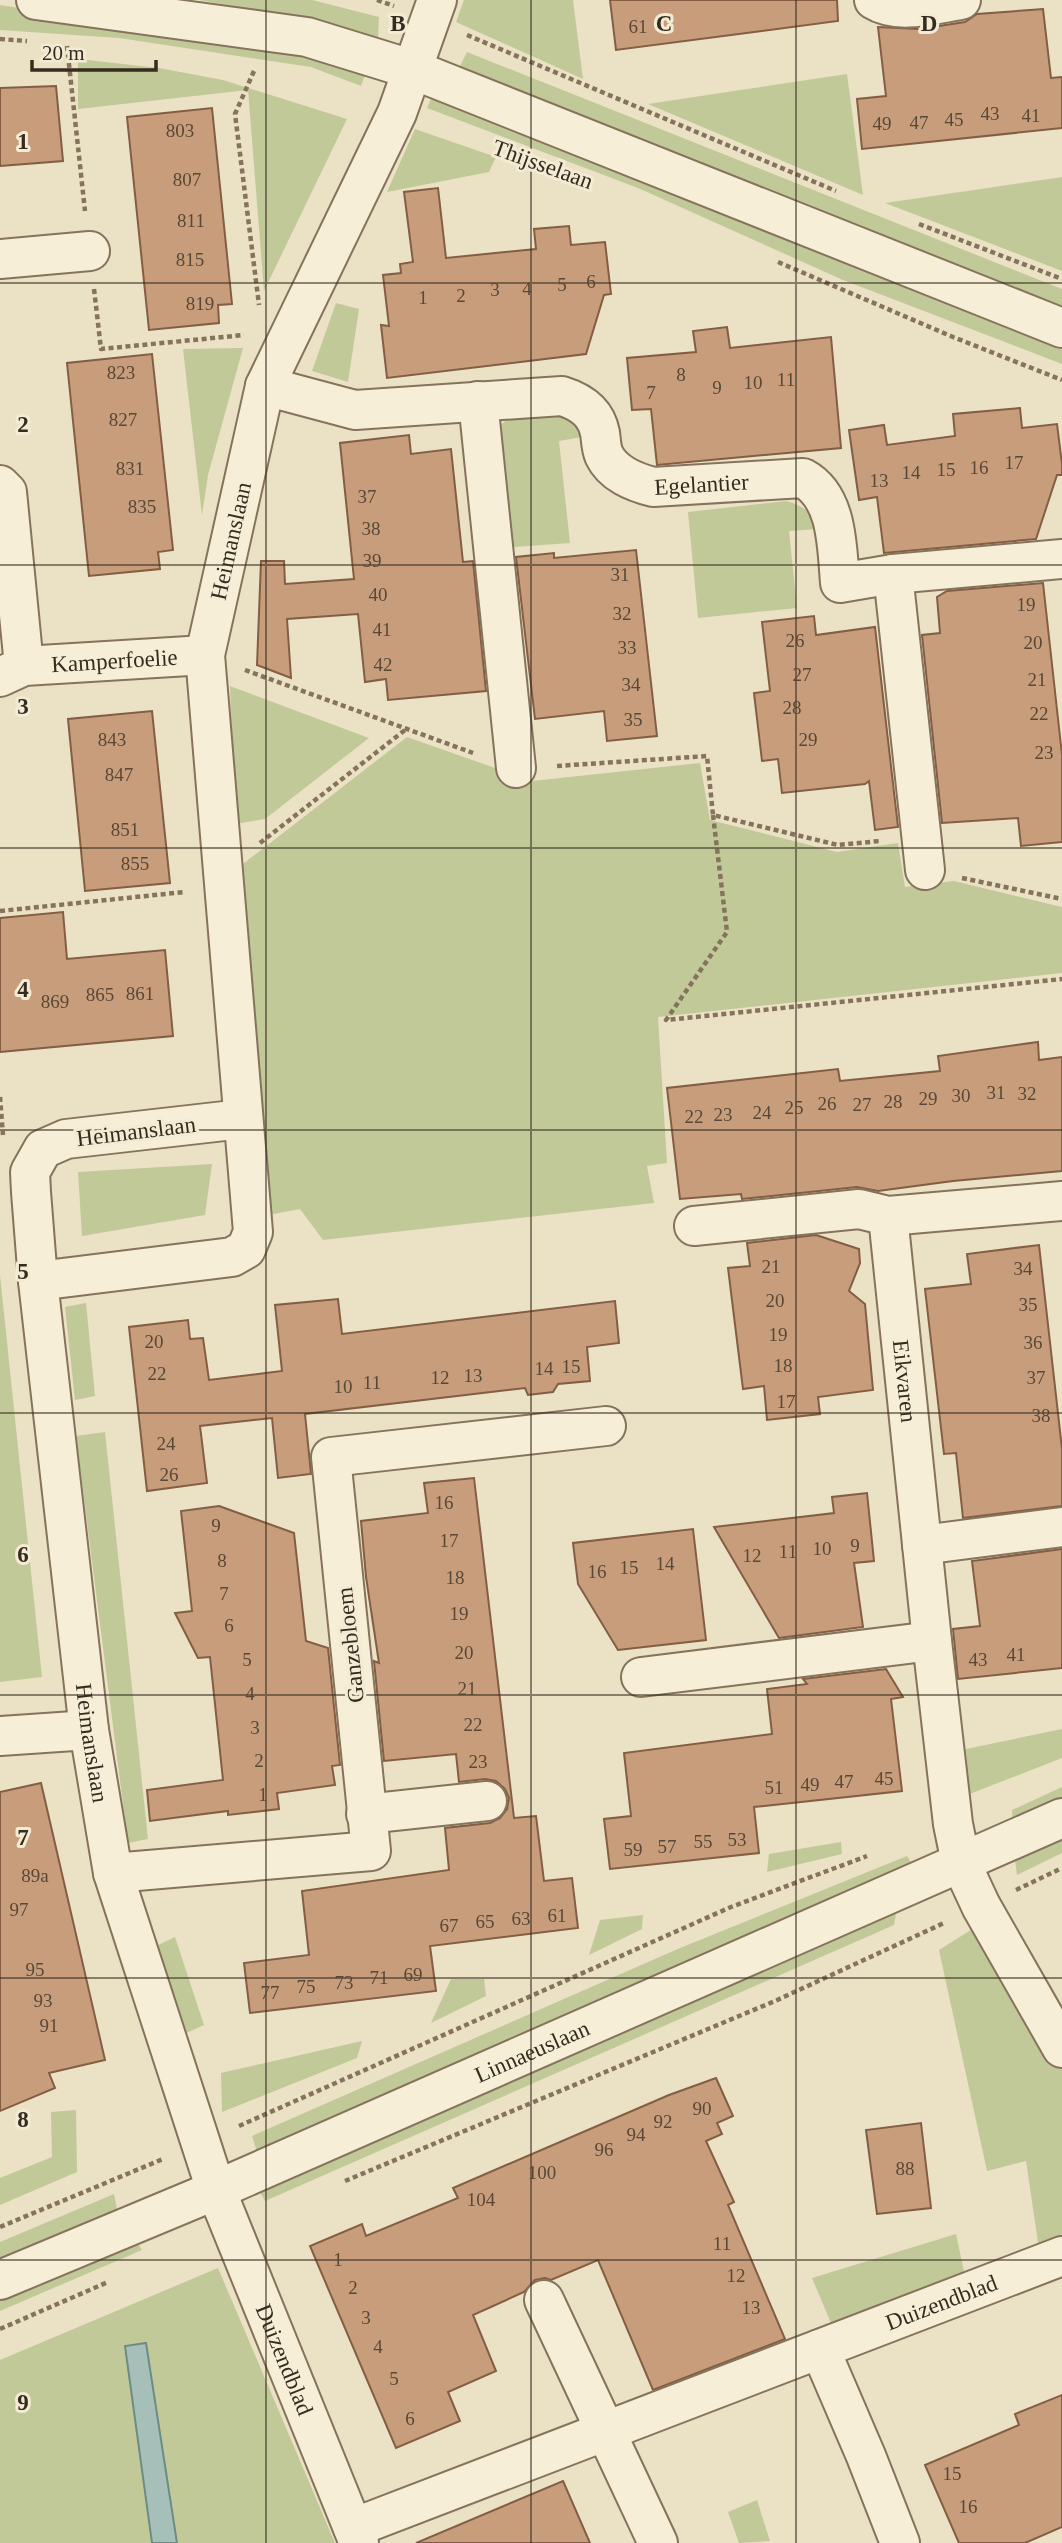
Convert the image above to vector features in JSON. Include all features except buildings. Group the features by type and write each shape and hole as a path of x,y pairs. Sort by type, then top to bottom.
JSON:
{"street":[{"name":"Thijsselaan","path":"36,0 307,37 414,70 1062,328"},
{"path":"874,0 886,8 918,7 961,0"},
{"name":"Heimanslaan","path":"38,1281 232,1257 246,1249 253,1231 205,655 265,386 397,113 433,9"},
{"path":"0,259 90,251"},
{"name":"Egelantier","path":"265,386 355,410 562,396 576,400 589,410 598,425 604,455 620,474 636,483 653,487 803,478 816,485 835,528 840,583 893,574 1062,559"},
{"path":"478,401 516,768"},
{"name":"Kamperfoelie","path":"0,485 8,492 12,672 205,655"},
{"path":"893,574 925,870"},
{"name":"Heimanslaan","path":"216,2190 113,1873 89,1730 38,1281 30,1172 43,1149 66,1139 242,1119"},
{"path":"694,1226 859,1209 887,1216 1062,1201"},
{"name":"Eikvaren","path":"887,1216 932,1641 953,1824 961,1863"},
{"name":"Ganzebloem","path":"113,1873 371,1851 331,1457 606,1426"},
{"path":"922,1545 1062,1527"},
{"path":"641,1677 932,1641"},
{"path":"0,1736 89,1730"},
{"path":"366,1814 487,1801"},
{"name":"Linnaeuslaan","path":"0,2280 216,2190 1062,1818"},
{"path":"961,1863 981,1906 1062,2048"},
{"name":"Duizendblad","path":"216,2190 356,2536 606,2431 1062,2256"},
{"path":"544,2300 658,2543"},
{"path":"820,2350 900,2543"}],"path":[{"path":"377,0 433,9 839,192"},
{"path":"0,39 40,43"},
{"path":"54,44 80,47"},
{"path":"67,46 101,349 249,335"},
{"path":"242,65 256,67 235,114 259,306"},
{"path":"914,222 1062,279"},
{"path":"775,261 1062,380"},
{"path":"205,655 405,730 516,768 706,756 727,932 666,1020 1062,979"},
{"path":"220,849 262,842 405,730"},
{"path":"713,815 838,845 905,838 925,870 1062,899"},
{"path":"0,911 223,888"},
{"path":"0,2227 201,2143 731,1907 875,1853"},
{"name":"Linnaeuslaan","path":"333,2186 775,2000 1062,1868"},
{"path":"0,2329 115,2280"}],"green space":[{"path":"199,0 312,0 379,17 378,38 333,24"},
{"path":"464,0 573,0 583,79 456,22"},
{"path":"0,5 368,67 361,86 311,67 119,38 0,30"},
{"path":"467,52 1062,289 1062,307 677,156 460,66"},
{"path":"78,59 159,68 223,80 347,119 264,291 248,90 78,109"},
{"path":"847,74 863,195 648,104"},
{"path":"434,92 1062,342 1062,364 843,280 638,188 427,108"},
{"path":"415,129 496,157 489,172 387,192"},
{"path":"1062,177 1062,271 885,203"},
{"path":"336,303 359,309 348,382 312,371"},
{"path":"243,348 208,475 202,515 183,349"},
{"path":"558,408 588,436 559,441 570,543 502,548 495,431 507,419"},
{"path":"787,501 807,511 819,529 789,531 797,608 698,618 688,512"},
{"path":"230,686 369,738 265,819 235,824"},
{"path":"407,737 532,781 700,763 710,820 837,852 898,843 905,887 954,881 1062,907 1062,973 658,1017 667,1163 647,1166 654,1203 323,1240 300,1209 263,1216 246,914 239,867"},
{"path":"212,1164 205,1215 82,1236 78,1172"},
{"path":"0,1275 42,1677 0,1682"},
{"path":"86,1303 95,1396 75,1400 65,1307"},
{"path":"105,1432 148,1839 128,1843 76,1436"},
{"path":"1062,1729 1062,1758 967,1795 966,1749"},
{"path":"1062,1787 1062,1804 1013,1829 1012,1810"},
{"path":"1062,1836 1062,1853 1017,1875 1015,1860"},
{"path":"841,1842 842,1854 767,1872 769,1854"},
{"path":"907,1856 915,1869 257,2152 252,2136 680,1948"},
{"path":"897,1908 894,1925 265,2201 256,2185"},
{"path":"643,1915 642,1929 589,1955 600,1920"},
{"path":"974,1928 1062,2066 1062,2239 1039,2249 1026,2161 987,2171 939,1950"},
{"path":"175,1937 204,2025 182,2035 156,1946"},
{"path":"451,1979 484,1979 486,1996 431,2023"},
{"path":"362,2041 357,2058 222,2112 221,2073"},
{"path":"76,2110 77,2172 0,2205 0,2178 52,2157 51,2112"},
{"path":"114,2194 119,2219 0,2267 0,2242"},
{"path":"956,2234 965,2276 831,2323 812,2278"},
{"path":"135,2239 142,2250 0,2311 0,2295"},
{"path":"218,2268 335,2543 177,2543 146,2344 125,2346 152,2543 0,2543 0,2360"},
{"path":"757,2500 770,2541 739,2543 728,2512"}],"water":[{"path":"146,2343 177,2543 152,2543 125,2346"}]}
